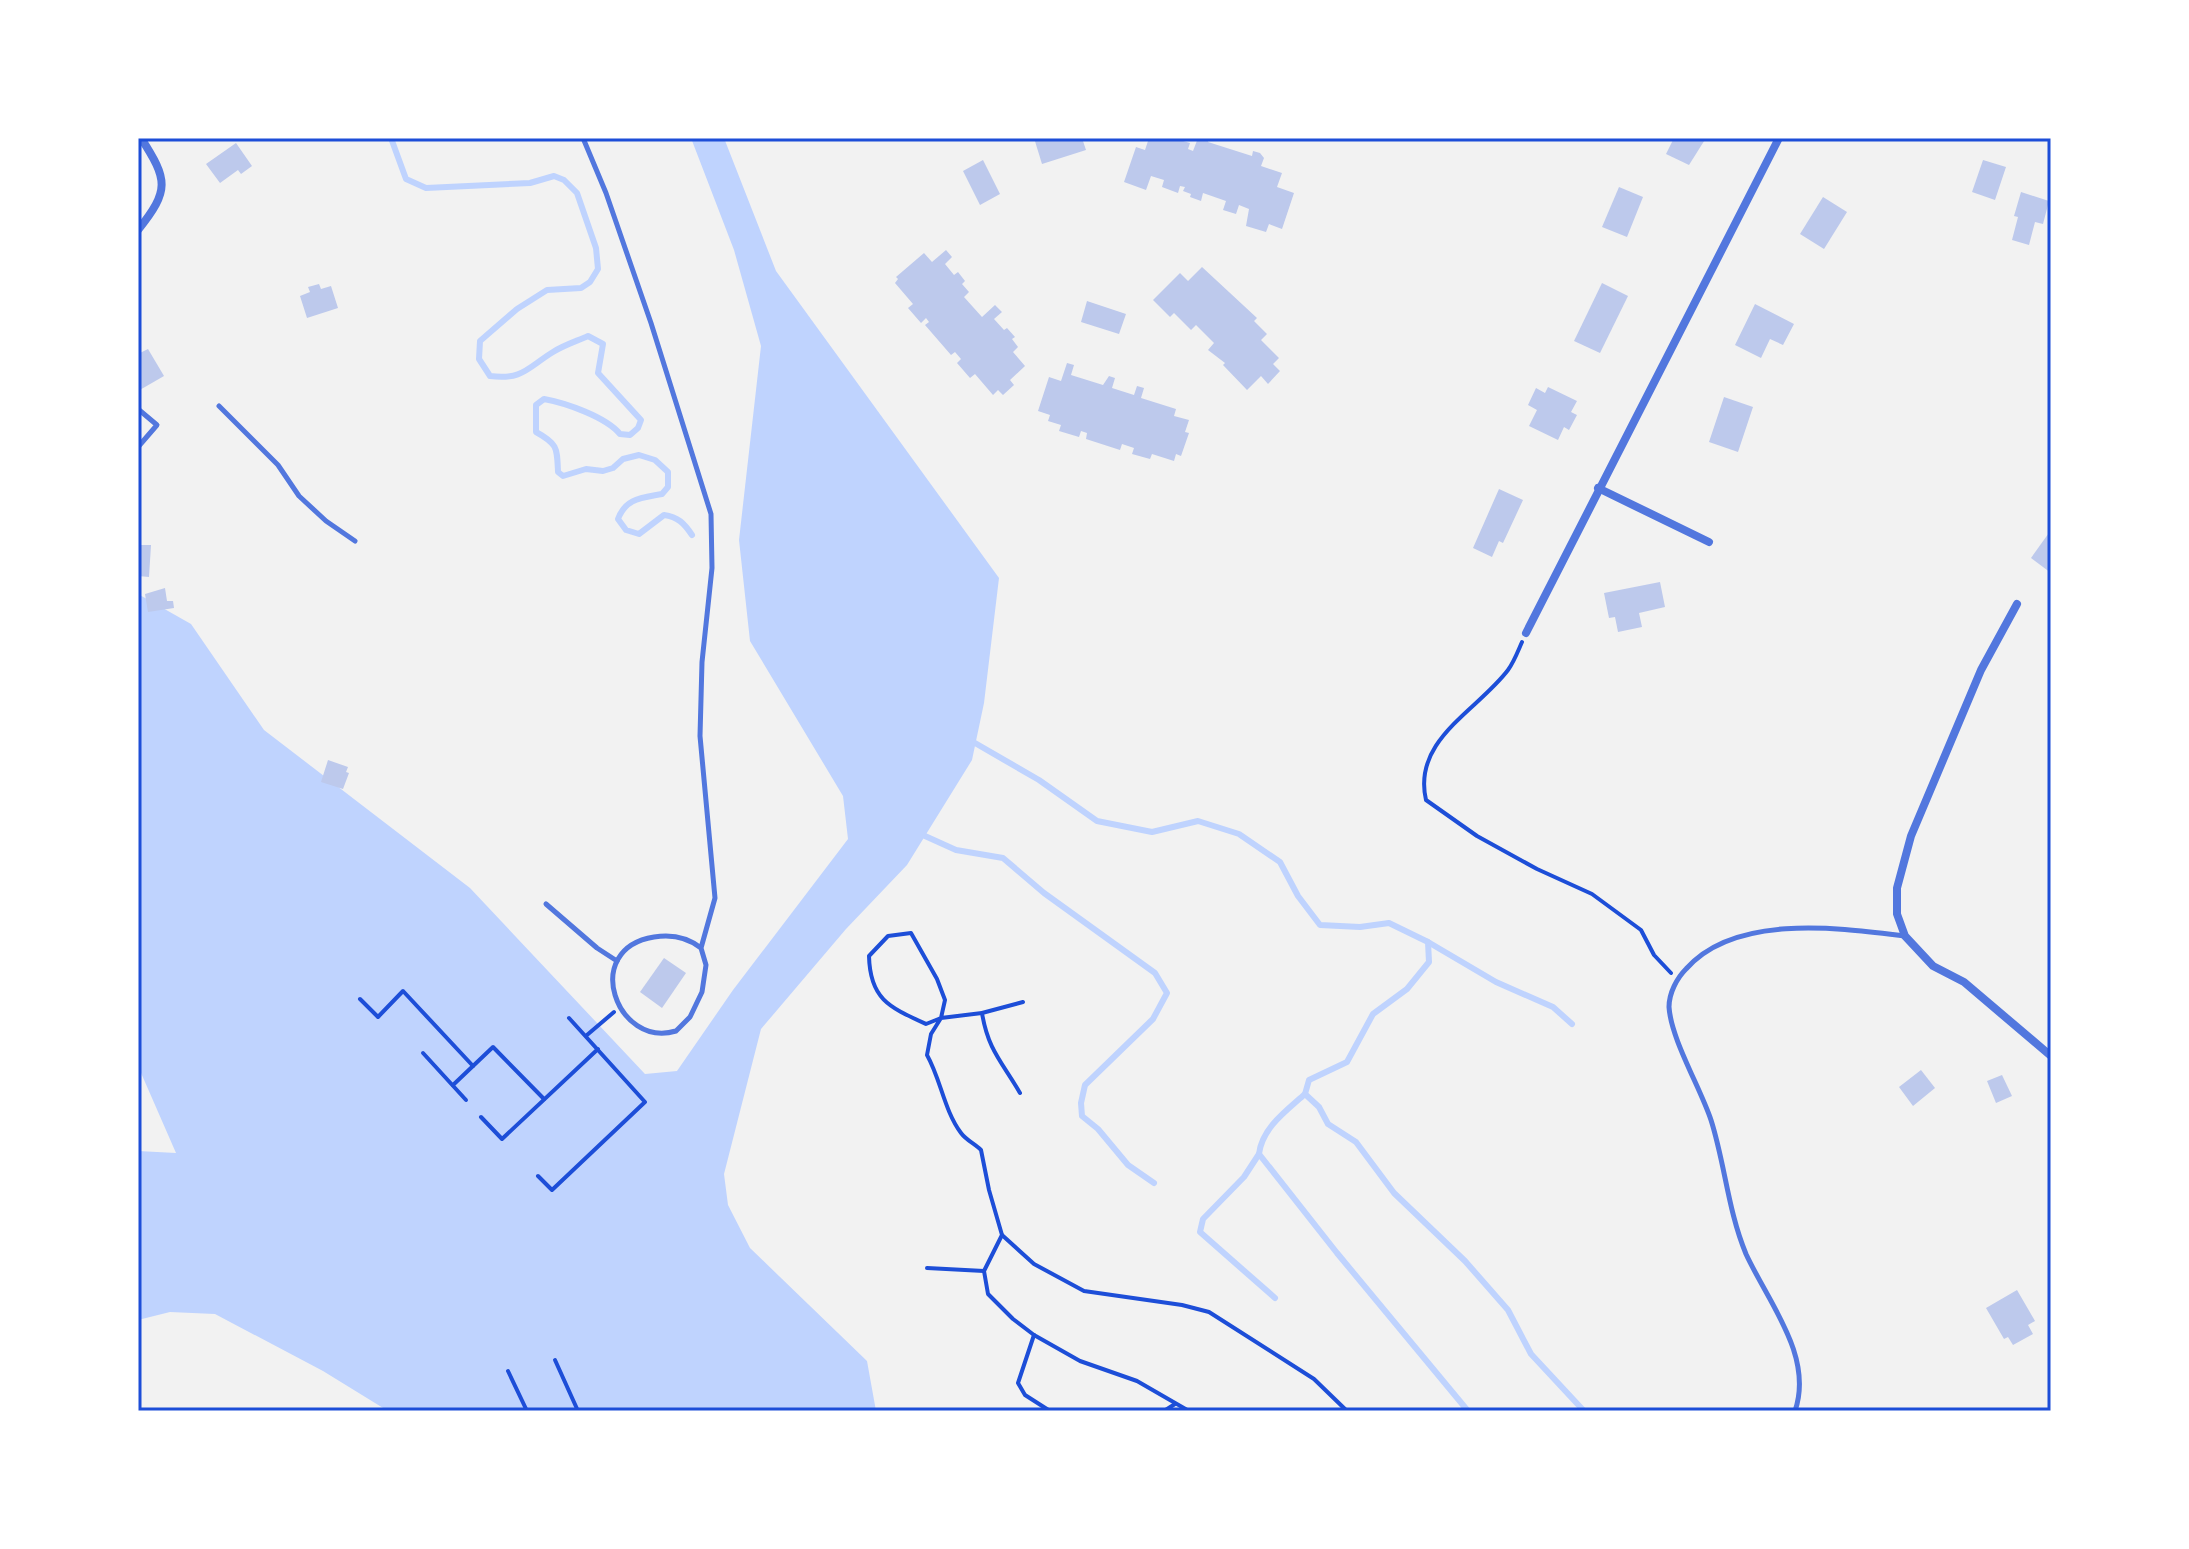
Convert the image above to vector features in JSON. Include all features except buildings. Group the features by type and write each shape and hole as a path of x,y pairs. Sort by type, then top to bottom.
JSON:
{"street":[{"path":"138,230 155,210 163,180 141,138"},
{"path":"1526,633 1779,138"},
{"path":"1598,488 1709,542"},
{"path":"2017,604 1981,670 1911,836 1897,888 1897,914 1905,936 1933,966 1964,982 2051,1056"}],"lane":[{"path":"583,138 606,193 651,323 711,514 712,568 702,662 700,736 715,898 701,948 706,965 702,992 690,1017 676,1031 651,1033 631,1021 611,984 617,961 631,945 660,936 690,939 701,948"},
{"path":"219,406 278,465 299,496 326,521 355,541"},
{"path":"138,409 157,425 138,447"},
{"path":"546,904 617,961"},
{"path":"1795,1411 1800,1397 1797,1360 1736,1228 1713,1128 1671,1017 1670,1000 1677,980 1699,955 1753,933 1821,927 1905,936"}],"path":[{"path":"1526,633 1510,668 1437,741 1422,783 1426,800 1477,836 1537,869 1592,894 1625,917 1641,930 1654,955 1677,980"},
{"path":"1023,1002 982,1013 941,1018 926,1024 875,993 869,975 869,956 888,936 911,933 921,947 945,1000 941,1018 931,1034 927,1055 937,1074 950,1116 963,1137 981,1150 1002,1235 1034,1264 1084,1291 1182,1305 1209,1312 1314,1379 1347,1411"},
{"path":"360,999 378,1017 403,991 473,1066"},
{"path":"982,1013 986,1037 995,1056 1020,1093"},
{"path":"538,1176 552,1190 645,1102 569,1018"},
{"path":"586,1036 601,1023"},
{"path":"453,1085 493,1047 544,1099"},
{"path":"481,1117 502,1139 598,1049"},
{"path":"423,1053 466,1100"},
{"path":"1002,1235 984,1271 988,1294 1013,1319 1034,1335 1080,1361 1137,1381 1189,1411"},
{"path":"927,1268 984,1271"},
{"path":"1034,1335 1018,1383 1025,1395 1050,1411"},
{"path":"555,1360 578,1411"},
{"path":"508,1371 527,1411"},
{"path":"1164,1411 1175,1404"}],"water":[{"path":"691,138 724,138 776,271 999,578 984,703 972,760 907,865 846,929 761,1029 724,1174 728,1205 750,1248 867,1361 876,1411 388,1411 323,1371 215,1314 170,1312 138,1320 138,1151 176,1153 138,1066 138,594 191,624 264,730 470,888 645,1074 677,1071 733,990 848,839 843,796 750,641 739,540 761,346 734,250"}],"waterway":[{"path":"391,138 406,179 426,188 530,183 554,176 564,180 577,193 596,248 598,269 590,282 581,288 547,290 517,309 480,341 479,359 490,376 510,376 524,372 557,350 588,336 603,344 598,373 641,420 638,428 630,435 620,434 585,412 544,399 536,405 536,432 555,448 558,472 563,476 586,469 603,471 613,468 623,459 639,455 655,460 668,472 668,487 662,494 630,503 618,519 626,530 639,534 664,515 669,516 680,521 692,535"},
{"path":"975,743 1039,780 1097,821 1152,832 1198,821 1239,834 1280,862 1298,896 1320,925 1360,927 1389,923 1428,942 1429,962 1407,989 1373,1014 1347,1062 1309,1080 1305,1094 1319,1107 1328,1124 1356,1142 1394,1193 1465,1261 1508,1310 1531,1354 1584,1411"},
{"path":"925,836 956,850 1003,858 1044,893 1155,973 1167,993 1153,1019 1085,1085 1081,1103 1082,1116 1098,1129 1128,1165 1154,1183"},
{"path":"1428,942 1496,982 1553,1007 1572,1024"},
{"path":"1305,1094 1270,1128 1259,1154 1468,1411"},
{"path":"1259,1154 1244,1177 1203,1219 1200,1232 1275,1298"}]}
